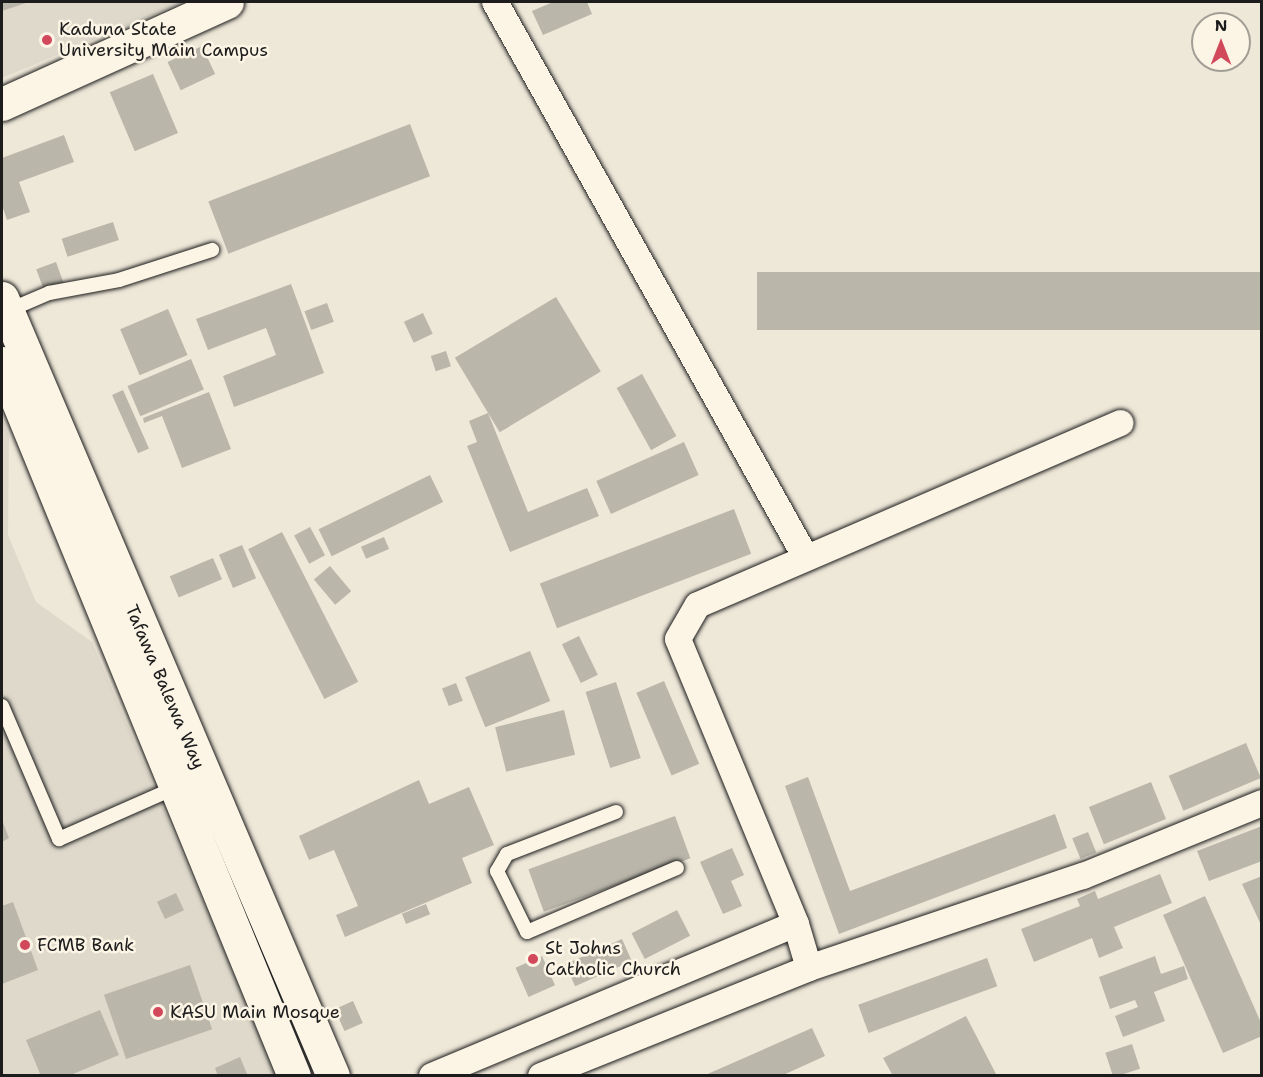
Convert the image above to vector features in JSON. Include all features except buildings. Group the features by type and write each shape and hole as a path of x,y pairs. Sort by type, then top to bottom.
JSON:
{"main road":[{"path":"2,104 227,2"},
{"name":"Tafawa Balewa Way","path":"4,304 189,783 294,1076"},
{"name":"Tafawa Balewa Way","path":"2,363 189,783 333,1076"}],"street":[{"path":"495,2 805,556"},
{"path":"809,968 796,924 678,639 698,605 805,556 1121,423"},
{"path":"541,1076 809,968 1083,876 1262,803"},
{"path":"432,1076 796,924"}],"lane":[{"path":"4,304 119,280 212,250"},
{"path":"2,706 59,839 189,783"},
{"path":"616,812 507,855 497,871 527,932 677,868"}],"shaded area":[{"name":"Kaduna State University Main Campus","path":"2,2 183,2 2,78"},
{"path":"2,417 9,436 8,535 36,602 92,642 277,1075 2,1075"}],"place":[{"name":"Kaduna State University Main Campus","path":"47,40"},
{"name":"FCMB Bank","path":"25,945"},
{"name":"St Johns Catholic Church","path":"533,959"},
{"name":"KASU Main Mosque","path":"158,1012"}]}
